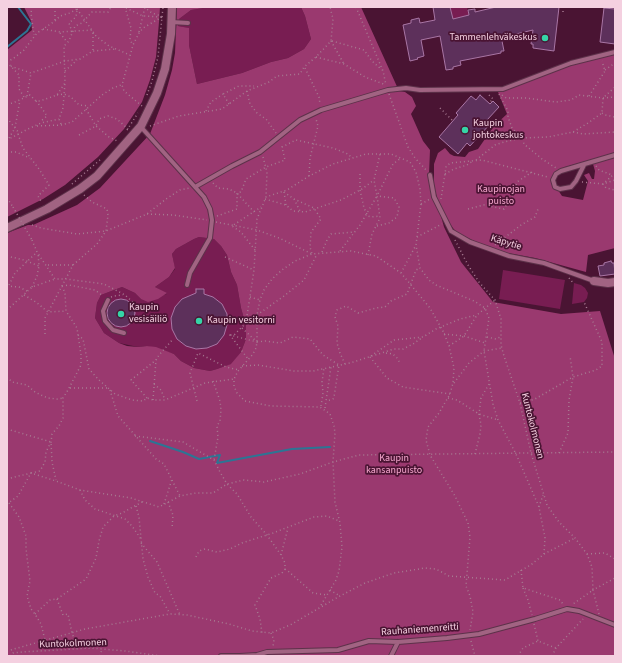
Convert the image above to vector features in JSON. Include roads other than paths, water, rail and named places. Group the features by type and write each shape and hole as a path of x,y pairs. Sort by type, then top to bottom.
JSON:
{"street":[{"path":"7,228 47,209 80,189 101,171 143,128 165,69 172,7"},
{"name":"Käpytie","path":"594,281 608,283 615,282"}],"lane":[{"path":"171,22 188,23"},
{"path":"195,187 260,152 300,120 321,110 388,90 406,88 420,90 503,89 571,63 615,52"},
{"path":"143,128 204,197 210,209 212,220 210,238 190,273 187,285"},
{"path":"584,165 576,181 571,187 560,189 555,187 553,180 556,174 561,171 615,155"},
{"name":"Käpytie","path":"430,175 434,197 451,231 470,242 509,256 544,263 594,281"},
{"path":"108,300 103,311 105,321 113,330 124,333"},
{"name":"Rauhaniemenreitti","path":"221,656 257,655 267,652 338,650 368,641 398,642 479,634 567,609 587,614 615,625"},
{"path":"391,656 398,642"}],"waterway":[{"path":"7,47 27,31 31,24 18,7"},
{"path":"150,441 199,459 220,455 217,463 292,449 330,447"}],"place":[{"name":"Tammenlehväkeskus","path":"545,38"},
{"name":"Kaupin johtokeskus","path":"465,130"},
{"name":"Kaupin vesisäiliö","path":"121,314"},
{"name":"Kaupin vesitorni","path":"199,321"}],"park label":[{"name":"Kaupinojan puisto","path":"501,196"},
{"name":"Kaupin kansanpuisto","path":"394,464"}]}
